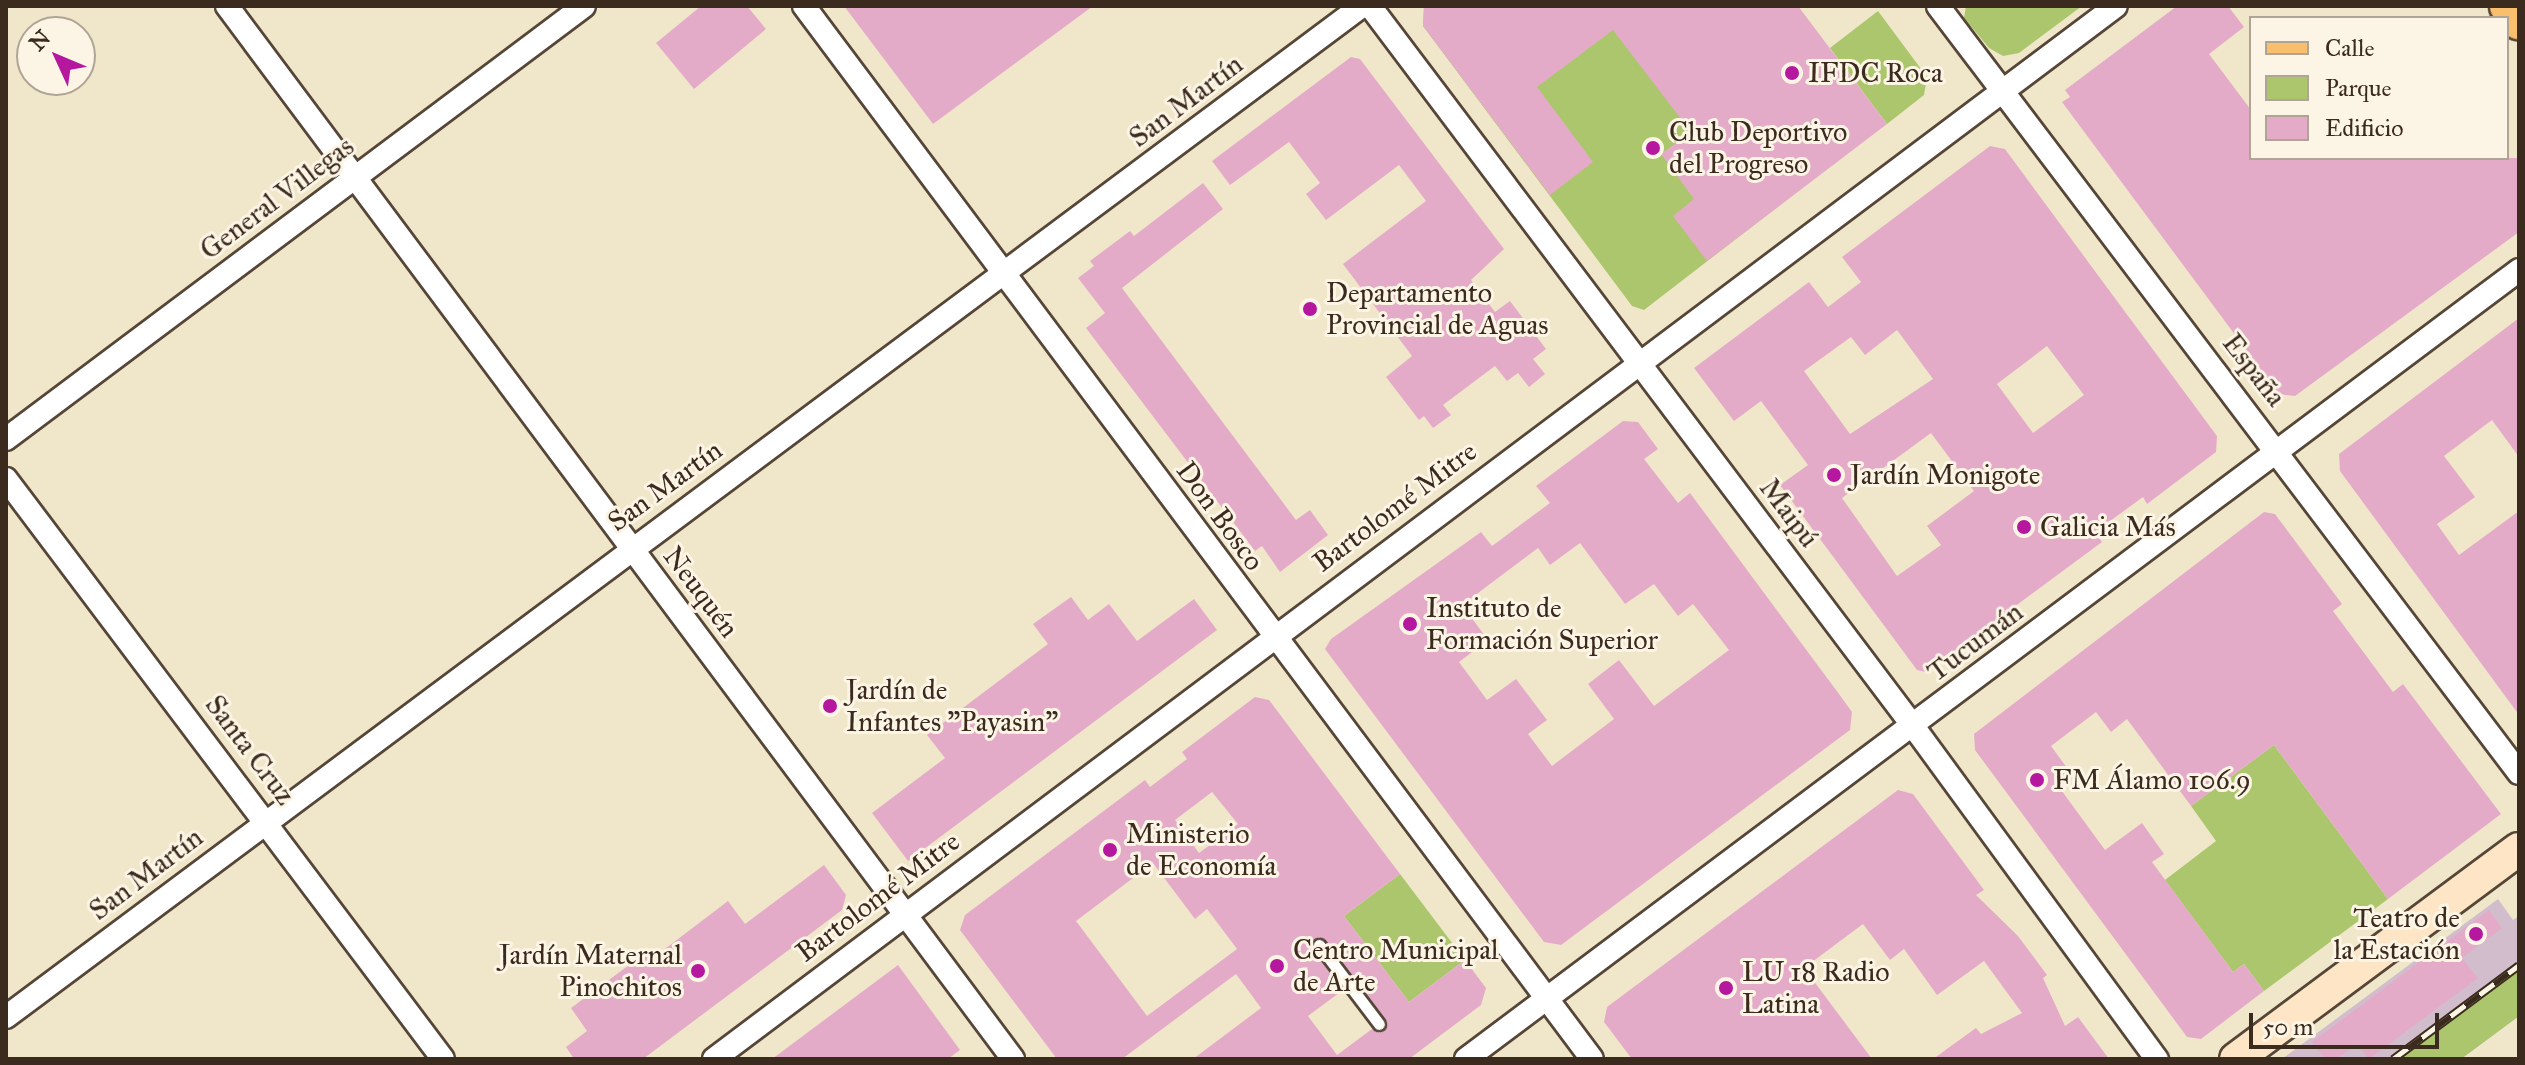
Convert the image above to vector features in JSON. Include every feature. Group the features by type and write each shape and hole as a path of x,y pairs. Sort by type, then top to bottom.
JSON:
{"main road":[{"path":"2508,6 2519,21"},
{"path":"2236,1059 2519,849"}],"street":[{"name":"Neuquén","path":"227,6 1013,1059"},
{"name":"General Villegas","path":"6,439 584,6"},
{"name":"Don Bosco","path":"804,6 1272,637 1592,1059"},
{"name":"San Martín","path":"6,1017 631,547 1004,274 1362,6"},
{"name":"Maipú","path":"1370,6 1636,363 1913,726 2157,1059"},
{"name":"España","path":"1938,6 2279,450 2519,773"},
{"name":"Bartolomé Mitre","path":"714,1059 1636,363 2116,6"},
{"name":"Tucumán","path":"1466,1059 2519,270"},
{"name":"Santa Cruz","path":"6,479 267,821 443,1059"}],"lane":[{"path":"1319,945 1379,1024"}],"shaded area":[{"path":"2498,899 2513,920 2519,916 2519,1016 2461,1059 2282,1059"}],"green space":[{"name":"Club Deportivo del Progreso","path":"1424,6 1686,6 1815,178 1644,310 1632,306 1423,26"},
{"path":"1966,6 2082,6 2019,53 2003,56 1989,48 1964,18"},
{"path":"1878,11 1927,77 1924,95 1887,124 1830,48"},
{"path":"2274,745 2388,899 2264,991 2244,964 2233,972 2165,880 2216,841 2191,806"},
{"path":"1400,874 1465,960 1409,1002 1344,916"},
{"path":"2519,962 2519,1016 2461,1059 2390,1059"}],"building":[{"path":"701,6 747,6 766,29 694,89 656,43"},
{"path":"844,6 1093,6 933,124"},
{"name":"Club Deportivo del Progreso","path":"1424,6 1798,6 1887,124 1707,261 1673,216 1694,199 1661,154 1691,132 1613,30 1537,87 1593,162 1550,195 1423,26"},
{"path":"2177,6 2228,6 2244,27 2209,54 2249,107 2249,160 2519,158 2519,232 2295,396 2279,394 2062,102 2070,97 2065,90"},
{"path":"1351,57 1360,59 1504,249 1471,280 1495,312 1510,301 1546,349 1533,359 1545,374 1529,387 1518,373 1507,381 1495,366 1443,405 1451,415 1433,428 1424,416 1419,420 1386,377 1412,356 1343,264 1426,201 1399,165 1326,220 1306,194 1320,183 1289,142 1230,185 1212,161"},
{"path":"1990,146 2005,149 2217,436 2216,452 2147,504 2143,497 2095,532 2102,542 1926,672 1917,670 1780,485 1808,465 1761,401 1734,421 1694,368 1809,282 1828,307 1861,282 1842,257","holes":["1897,330 1933,379 1850,434 1804,371 1851,337 1865,355","2047,346 2084,395 2033,433 1997,384","1931,433 1974,491 1927,526 1941,545 1897,576 1842,498"]},
{"path":"1203,183 1223,209 1122,288 1296,520 1310,510 1328,535 1280,572 1262,546 1255,551 1086,328 1105,313 1078,278 1094,266 1090,261 1130,231 1134,236"},
{"path":"2519,318 2519,457 2492,420 2444,456 2475,497 2437,524 2459,555 2519,511 2519,715 2340,471 2339,454"},
{"path":"1623,421 1638,422 1658,449 1644,459 1678,503 1690,493 1852,712 1850,730 1561,945 1544,942 1325,649 1331,639 1481,532 1492,546 1550,503 1536,486","holes":["1580,543 1625,604 1654,584 1678,616 1693,604 1729,650 1654,706 1619,660 1588,684 1614,719 1552,766 1528,734 1547,720 1516,679 1487,700 1459,662 1488,640 1462,605 1538,548 1550,565"]},
{"path":"2264,512 2275,514 2342,604 2333,611 2393,692 2403,684 2501,814 2388,899 2274,745 2191,806 2127,719 2111,732 2096,712 2051,746 2073,776 2059,787 2105,850 2142,823 2164,854 2152,862 2233,972 2244,964 2264,991 2201,1039 2187,1037 1975,750 1974,734"},
{"path":"1071,597 1088,620 1109,604 1137,641 1194,599 1217,630 908,861 872,813 945,758 927,735 1048,644 1033,624"},
{"path":"1255,697 1269,700 1400,874 1344,916 1409,1002 1465,960 1486,988 1481,1005 1409,1059 1193,1059 1261,1008 1236,974 1122,1059 1057,1059 960,930 965,915 1145,780 1150,787 1187,759 1182,752","holes":["1212,792 1238,824 1199,853 1175,820","1153,863 1195,919 1207,909 1237,949 1147,1016 1076,921","1319,937 1387,1022 1383,1031 1372,1029 1337,1055 1308,1016 1343,990 1312,949 1312,941"]},
{"path":"1898,790 1913,794 1984,890 1976,895 2018,936 2047,975 2043,978 2065,1026 2078,1017 2109,1059 1933,1059 1976,1028 1981,1034 2022,1013 1984,961 1937,995 1904,949 1890,960 1863,924 1804,968 1872,1059 1632,1059 1604,1022 1607,1007"},
{"path":"824,865 846,895 842,910 643,1059 574,1059 566,1047 587,1031 571,1008 648,951 653,958 728,901 745,924"},
{"path":"2489,910 2502,928 2462,958 2478,978 2369,1059 2357,1044 2336,1059 2325,1059 2312,1042"},
{"path":"898,965 960,1050 948,1059 772,1059"}],"railway":[{"path":"2393,1059 2519,965"}],"place":[{"name":"IFDC Roca","path":"1792,73"},
{"name":"Club Deportivo del Progreso","path":"1653,148"},
{"name":"Departamento Provincial de Aguas","path":"1310,309"},
{"name":"Jardín Monigote","path":"1834,475"},
{"name":"Galicia Más","path":"2024,527"},
{"name":"Instituto de Formación Superior","path":"1410,624"},
{"name":"Jardín de Infantes \"Payasin\"","path":"830,706"},
{"name":"FM Álamo 106.9","path":"2037,780"},
{"name":"Ministerio de Economía","path":"1110,850"},
{"name":"Teatro de la Estación","path":"2476,934"},
{"name":"Centro Municipal de Arte","path":"1277,966"},
{"name":"Jardín Maternal Pinochitos","path":"698,971"},
{"name":"LU 18 Radio Latina","path":"1726,988"}]}
